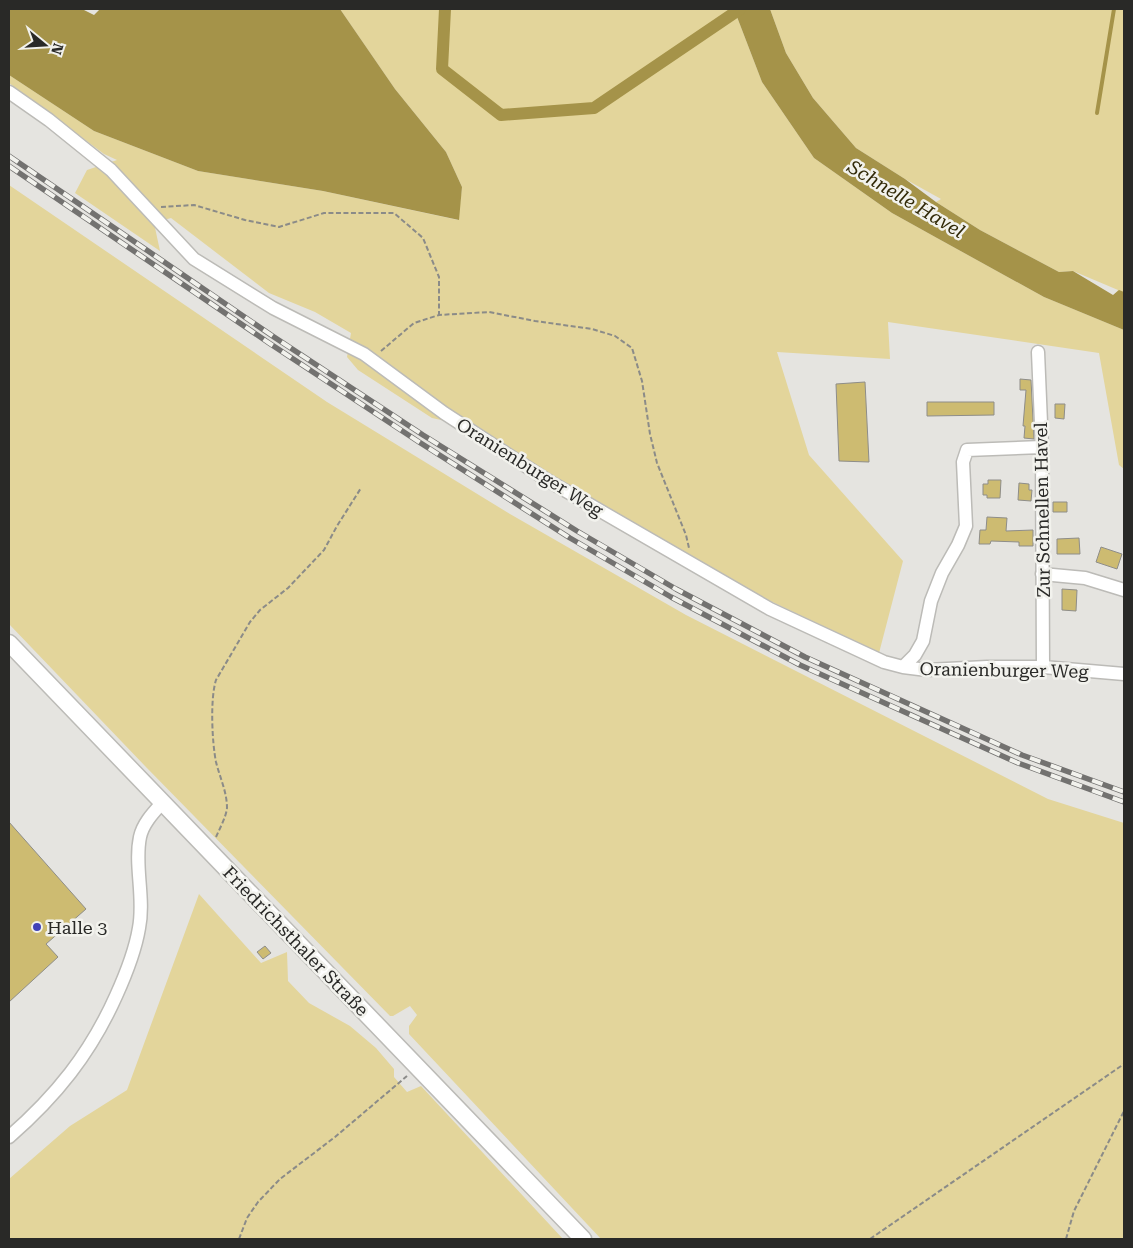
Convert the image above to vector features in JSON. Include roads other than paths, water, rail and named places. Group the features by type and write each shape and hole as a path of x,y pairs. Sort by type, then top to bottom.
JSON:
{"street":[{"name":"Oranienburger Weg","path":"9,92 49,120 110,170 194,259 273,308 364,354 444,413 547,480 770,608 884,662 904,667 927,670 987,667 1043,668 1124,674"},
{"name":"Zur Schnellen Havel","path":"1038,352 1042,447 1043,668"},
{"path":"904,667 915,655 923,641 931,601 942,573 958,545 966,526 963,462 966,450 1042,447"},
{"path":"1042,574 1084,578 1124,590"},
{"name":"Friedrichsthaler Straße","path":"9,643 582,1239"},
{"path":"9,1138 48,1101 67,1079 106,1020 132,961 140,926 141,906 138,851 140,836 148,820 163,802"}],"water":[{"path":"9,9 82,9 94,15 100,9 340,9 395,89 446,152 462,187 459,220 323,191 198,171 94,131 9,75"},
{"name":"Schnelle Havel","path":"734,9 770,9 786,53 813,98 856,148 980,230 1059,272 1073,271 1113,295 1119,290 1124,292 1124,330 1044,297 937,238 892,213 814,158 762,82"}],"waterway":[{"path":"445,9 442,69 501,115 594,108 740,9"},
{"path":"1097,113 1114,9"}],"railway":[{"path":"9,156 274,337 423,435 577,531 676,589 805,657 1022,755 1124,792"},
{"path":"9,166 269,343 419,442 570,538 671,597 800,665 1018,763 1124,802"}],"place":[{"name":"Halle 3","path":"37,927"}]}
